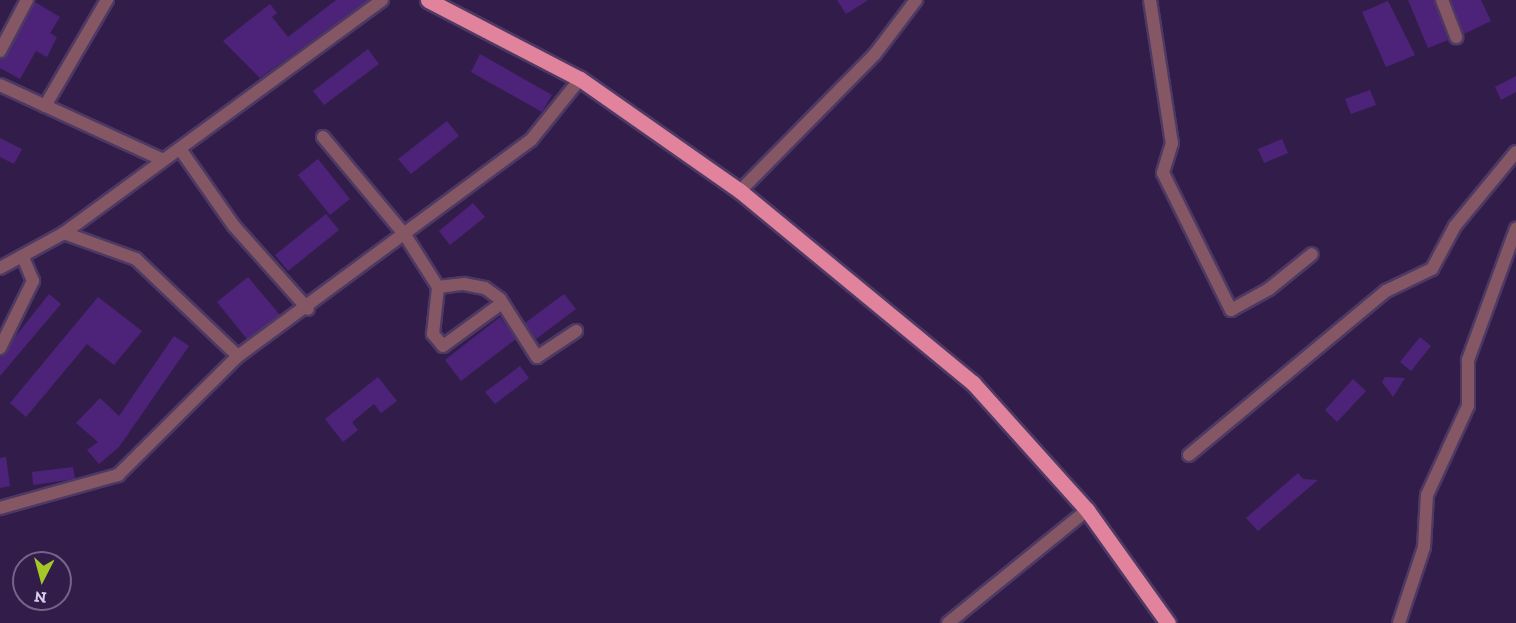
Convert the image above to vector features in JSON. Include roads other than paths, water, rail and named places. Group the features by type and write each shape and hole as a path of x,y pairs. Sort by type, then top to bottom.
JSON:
{"main road":[{"path":"428,0 580,79 741,190 974,383 1087,510 1168,623"}],"street":[{"path":"0,51 27,0"},
{"path":"45,106 107,0"},
{"path":"0,268 23,258 64,233 382,0"},
{"path":"741,190 875,54 916,0"},
{"path":"1150,0 1172,143 1163,173 1231,310 1269,289 1312,254"},
{"path":"1443,0 1456,37"},
{"path":"0,508 118,475 238,356 308,309 531,140 580,79"},
{"path":"0,85 163,160"},
{"path":"323,137 405,235 438,287 431,330 443,346 502,303"},
{"path":"180,149 234,226 308,309"},
{"path":"1189,455 1386,291 1432,269 1455,226 1516,152"},
{"path":"1399,623 1424,547 1427,495 1468,406 1467,360 1516,229"},
{"path":"64,233 136,259 238,356"},
{"path":"0,348 33,281 23,258"},
{"path":"438,287 485,288 502,303 537,357 576,331"},
{"path":"948,623 1087,510"}]}
